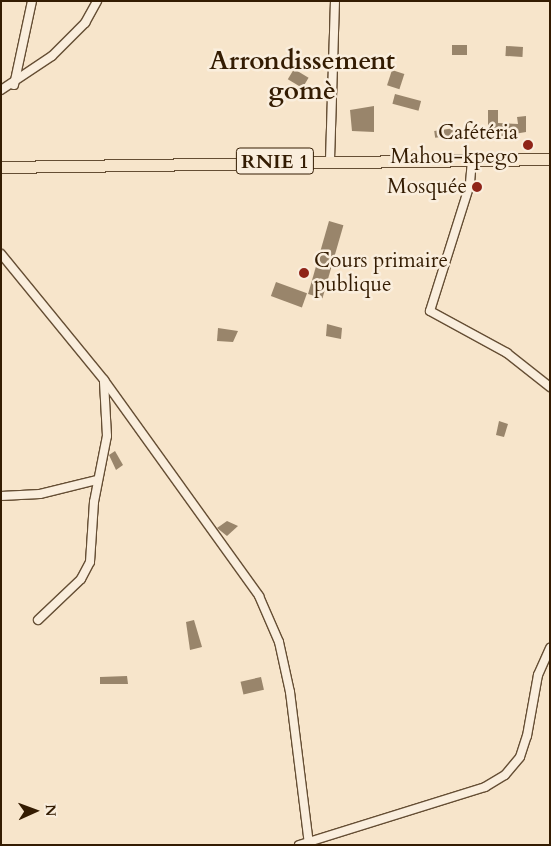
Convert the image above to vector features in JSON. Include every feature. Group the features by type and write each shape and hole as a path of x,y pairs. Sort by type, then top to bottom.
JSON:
{"highway":[{"name":"RNIE 1","path":"1,167 330,160 550,158"}],"street":[{"path":"14,85 32,1"},
{"path":"1,90 14,85 78,30 97,1"},
{"path":"330,160 335,1"},
{"path":"472,160 470,184 430,311 507,353 550,387"},
{"path":"1,254 104,380 236,558 271,620 290,692 309,843"},
{"path":"38,620 87,572 97,480 107,436 104,380"},
{"path":"1,496 40,494 97,480"},
{"path":"298,845 485,787 506,775 520,757 527,736 538,675 550,648"}],"building":[{"path":"452,45 467,45 467,55 452,55"},
{"path":"506,46 523,47 522,57 505,56"},
{"path":"294,69 309,78 302,88 288,79"},
{"path":"392,70 404,74 399,89 387,85"},
{"path":"395,94 421,101 418,111 392,104"},
{"path":"374,106 374,132 352,131 350,110"},
{"path":"488,110 498,110 498,123 518,124 517,117 526,116 526,132 497,137 497,129 488,129"},
{"path":"455,128 456,135 435,138 434,131"},
{"path":"329,221 343,225 322,298 308,294"},
{"path":"276,282 307,293 302,307 271,296"},
{"path":"327,324 342,328 341,339 326,336"},
{"path":"218,328 238,331 233,342 217,341"},
{"path":"499,421 508,424 504,437 496,435"},
{"path":"115,451 123,465 116,470 109,455"},
{"path":"227,521 238,526 227,536 217,528"},
{"path":"194,620 202,647 190,650 186,622"},
{"path":"127,676 128,684 100,684 100,677"},
{"path":"261,677 264,690 243,694 241,682"}],"place":[{"name":"Cafétéria Mahou-kpego","path":"528,145"},
{"name":"Mosquée","path":"477,187"},
{"name":"Cours primaire publique","path":"304,273"}],"district":[{"name":"Arrondissement gomè","path":"302,76"}]}
